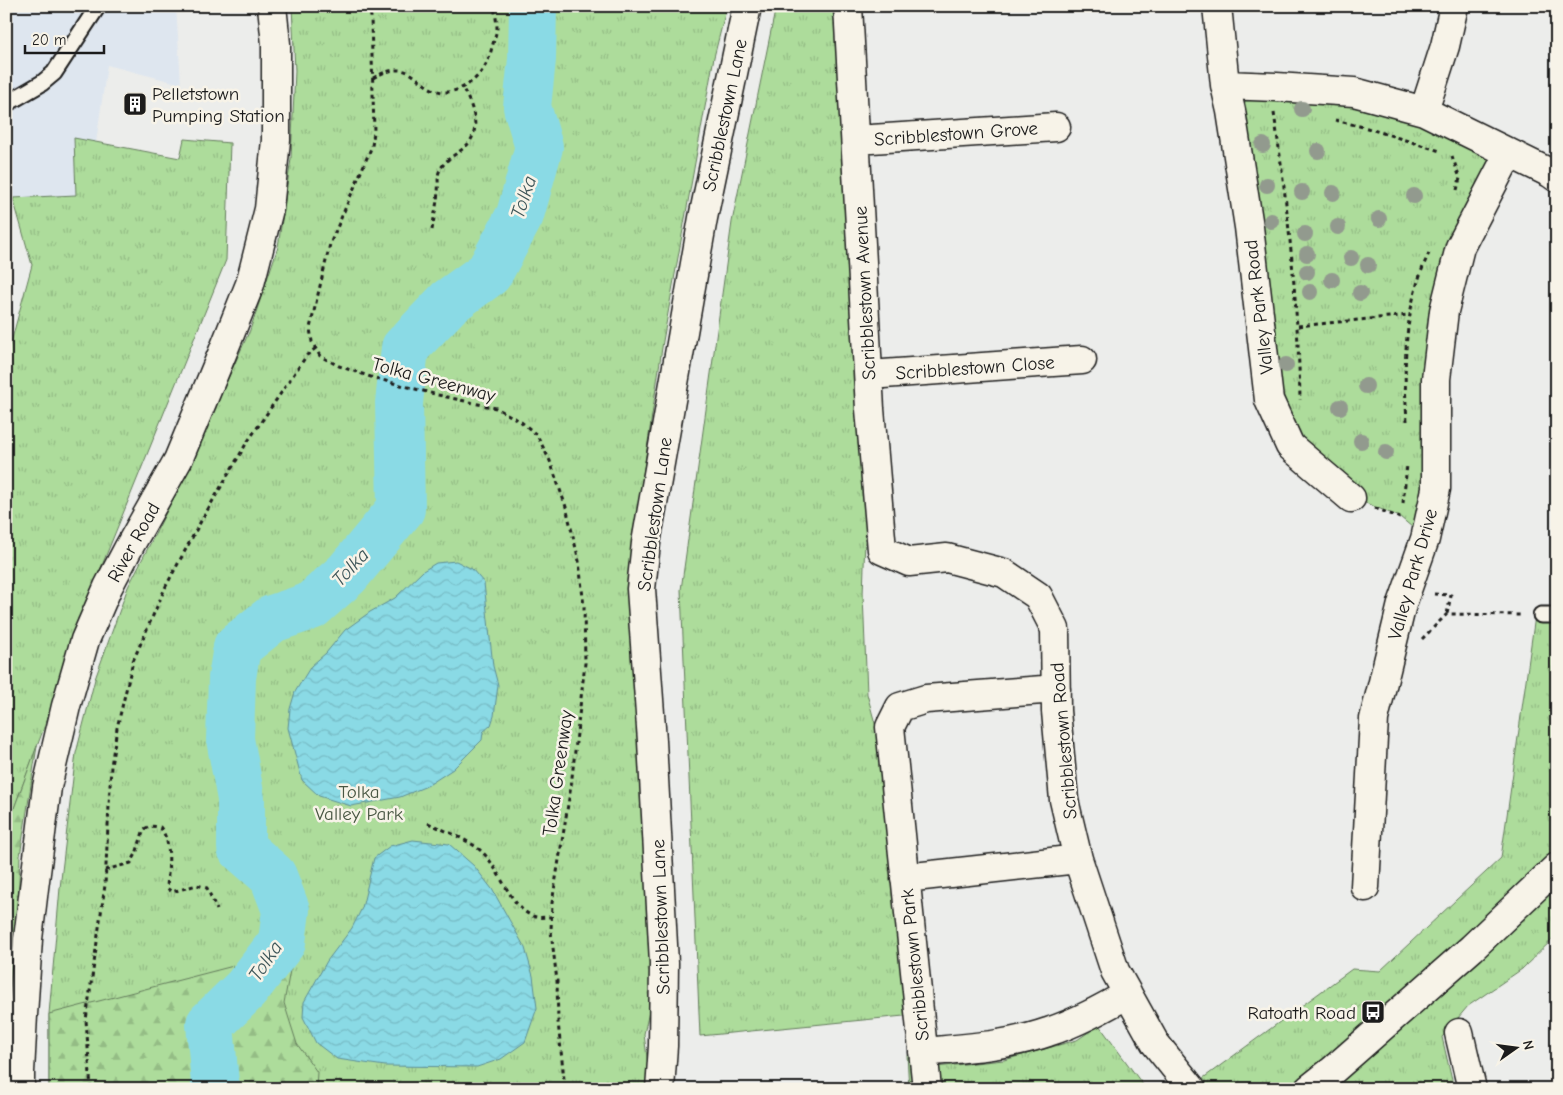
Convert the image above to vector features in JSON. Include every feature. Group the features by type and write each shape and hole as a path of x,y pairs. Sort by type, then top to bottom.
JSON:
{"street":[{"name":"River Road","path":"20,1089 28,939 47,787 66,706 86,640 108,587 178,460 222,354 250,284 269,209 276,140 276,44 272,6"},
{"name":"Scribblestown Lane","path":"660,1089 663,1046 664,963 652,741 641,589 646,543 702,227 747,6"},
{"name":"Scribblestown Avenue","path":"848,6 869,375 882,550 909,562"},
{"name":"Valley Park Road","path":"1217,6 1225,85 1232,112 1249,227 1269,400 1290,446 1351,498"},
{"path":"1424,111 1445,46 1454,6"},
{"path":"1225,85 1276,86 1354,92 1424,111 1557,178"},
{"name":"Scribblestown Grove","path":"856,140 1056,127"},
{"name":"Valley Park Drive","path":"1365,887 1374,719 1402,604 1426,539 1436,489 1436,379 1444,311 1460,247 1509,153"},
{"name":"Scribblestown Close","path":"869,375 1082,360"},
{"name":"Scribblestown Road","path":"909,562 948,558 1004,573 1038,596 1055,628 1056,689 1064,800 1078,859 1115,971 1155,1042 1192,1089"},
{"name":"Scribblestown Park","path":"927,1089 890,727 900,707 926,699 1056,689"},
{"name":"Scribblestown Park","path":"905,878 1078,859"},
{"path":"1310,1089 1472,948 1557,867"},
{"name":"Scribblestown Park","path":"923,1052 1000,1044 1048,1032 1102,1009 1128,994"},
{"path":"1459,1033 1472,1089"}],"lane":[{"path":"6,104 42,83 54,73 98,6"},
{"path":"1541,615 1557,615"}],"path":[{"path":"91,1089 86,1020 105,885 111,766 116,728 133,661 166,586 246,444 307,355 316,348 312,342 310,328 330,244 372,146 374,132 373,78 369,6"},
{"path":"373,78 383,72 402,70 417,76 429,87 445,92 462,87 473,81 487,63 497,29 494,6"},
{"path":"432,230 437,203 439,173 444,164 467,144 473,134 474,118 470,103 462,87"},
{"path":"1232,112 1280,113"},
{"path":"1274,112 1298,326 1300,406"},
{"path":"1327,118 1367,128 1453,156 1460,178 1453,198"},
{"path":"1407,426 1405,353 1410,315 1419,274 1431,248"},
{"path":"1298,326 1410,315"},
{"name":"Tolka Greenway","path":"316,348 320,356 339,366 371,377 438,395 496,408 520,421 537,435 550,461 566,508 579,560 584,607 585,663 571,786 551,917 558,1022 565,1089"},
{"path":"1407,461 1400,518 1426,539"},
{"path":"1421,640 1446,614 1541,615"},
{"path":"428,823 479,849 492,862 515,901 525,912 535,917 551,917"},
{"path":"105,870 131,863 144,829 150,826 160,827 166,835 169,846 167,888 172,892 197,885 207,888 217,910"}],"shaded area":[{"path":"6,6 176,6 181,84 107,65 96,143 74,139 76,195 13,198 6,166"}],"green space":[{"name":"Tolka Valley Park","path":"292,6 727,6 714,57 663,341 629,570 629,594 656,958 650,1007 644,1034 651,1089 49,1089 49,1014 60,888 76,753 95,679 128,587 173,499 250,330 278,247 291,159 295,71"},
{"path":"776,6 847,6 870,491 865,538 863,595 867,694 880,742 914,1015 700,1036 681,590 732,222"},
{"path":"1229,71 1320,79 1508,153 1459,247 1425,538 1400,517 1351,497 1290,446"},
{"path":"74,138 180,158 184,139 230,143 226,260 79,622 71,655 6,830 6,361 32,265 13,198 76,195"},
{"path":"1535,616 1557,616 1557,854 1300,1089 1192,1089 1191,1087 1352,969 1380,971 1501,858"},
{"path":"37,746 20,856 11,1089 6,1089 6,830"},
{"path":"1557,856 1557,935 1522,969 1468,1006 1442,1037 1454,1089 1303,1089"},
{"path":"241,964 291,965 284,1003 297,1044 317,1072 316,1089 49,1089 49,1014"},
{"path":"1099,1025 1146,1089 909,1089 907,1055 926,1068 1004,1060 1077,1040"}],"water":[{"path":"456,561 472,569 484,583 493,666 498,685 491,725 483,732 482,740 453,769 427,786 400,797 351,806 319,796 302,780 288,728 290,709 295,692 311,666 326,653 345,630 370,612 395,598 423,571 436,563"},
{"path":"413,840 449,844 474,866 492,889 525,948 533,976 537,1008 525,1042 501,1059 477,1067 385,1066 337,1059 316,1043 303,1017 304,1002 327,961 352,928 362,908 374,858 390,846"}],"waterway":[{"name":"Tolka","path":"217,1089 210,1024 246,989 282,942 286,910 273,876 241,848 241,799 230,739 232,678 237,647 272,619 311,606 347,574 401,509 399,403 405,348 449,302 489,273 520,215 539,147 527,107 532,59 533,6"}],"place":[{"name":"Pelletstown Pumping Station","path":"135,104"},
{"name":"Ratoath Road","path":"1373,1012"}]}
